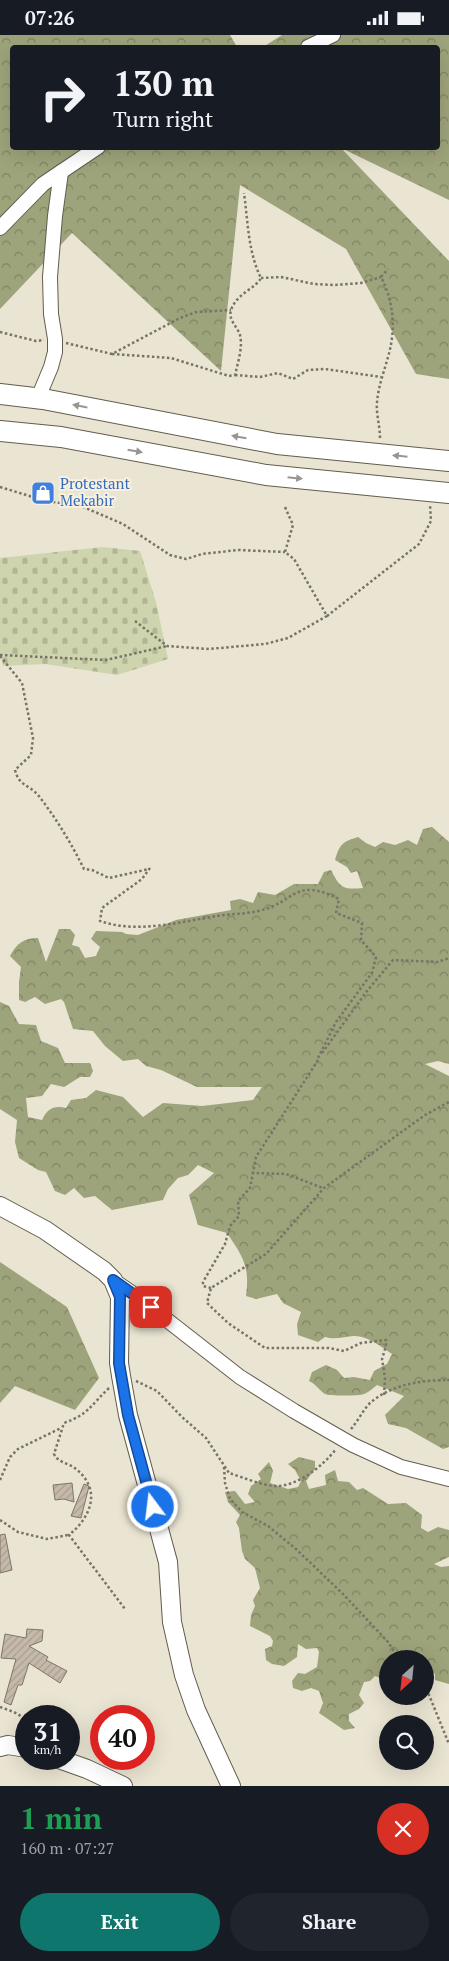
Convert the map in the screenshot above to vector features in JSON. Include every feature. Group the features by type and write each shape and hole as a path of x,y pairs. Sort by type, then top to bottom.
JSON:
{"main road":[{"path":"0,394 38,398 242,438 449,461"},
{"path":"0,431 62,437 266,475 449,493"}],"street":[{"path":"312,45 333,35"},
{"path":"0,228 43,184 94,150"},
{"path":"38,398 51,367 55,339 51,314 50,277 61,172"},
{"path":"0,1206 45,1230 104,1271 113,1280 136,1295 240,1377 294,1411 353,1445 400,1467 449,1479"},
{"path":"113,1280 120,1297 119,1363 128,1415 168,1562 172,1622 184,1675 196,1709 231,1786"},
{"path":"0,1747 8,1745 15,1746"},
{"path":"80,1766 123,1786"}],"path":[{"path":"244,193 249,240 255,267 261,278"},
{"path":"261,278 281,277 314,284 336,285 362,283 381,277 388,269"},
{"path":"378,454 380,429 376,405 389,355 393,329 393,311 381,277"},
{"path":"235,375 241,347 240,334 230,317 231,309 241,295 258,283 261,278"},
{"path":"112,354 188,315 196,312 231,309"},
{"path":"0,332 36,341 55,339 112,354 171,358 228,376 260,377 278,373 293,379 308,370 325,369 382,377"},
{"path":"0,487 46,501 81,506 123,524 170,555 186,559 202,554 238,550 285,552 294,559 327,616"},
{"path":"0,656 106,660 167,646 209,649 264,644 288,638 327,616 419,544 431,521 429,491"},
{"path":"285,507 293,525 285,552"},
{"path":"134,621 167,646"},
{"path":"0,656 22,683 33,738 31,755 15,770 18,780 36,793 59,823 84,869 92,870 109,878 150,868 142,879 102,908 100,921 115,926 146,927 260,911 301,890 323,891 339,899 336,913 362,923 362,940 376,957 372,973 336,1022 317,1060"},
{"path":"211,1289 203,1286 203,1282 225,1243 230,1226 239,1216 238,1201 250,1188 256,1157 317,1060 367,991 393,960 438,962 449,958"},
{"path":"384,1395 385,1378 382,1359 386,1340 361,1343 344,1351 329,1348 265,1348 228,1323 207,1303 211,1289 266,1254 324,1188 425,1115 449,1102"},
{"path":"253,1173 286,1174 324,1188"},
{"path":"0,1520 18,1532 47,1539 69,1535 86,1518 92,1494 89,1483 83,1475 70,1465 58,1461 54,1454 64,1423 80,1417 88,1411 122,1376 127,1376 157,1391 206,1438 229,1473 274,1486 296,1483 330,1456 337,1448"},
{"path":"351,1430 370,1403 384,1395 404,1385 433,1380 449,1380"},
{"path":"0,1480 10,1457 18,1449 61,1428"},
{"path":"224,1465 225,1483 230,1499 242,1512 268,1526 296,1549 343,1594 393,1650"},
{"path":"69,1535 125,1609"},
{"path":"433,1705 449,1743"},
{"path":"0,1707 15,1713"}],"green space":[{"path":"0,35 230,35 236,45 10,45 10,150 343,150 449,261 449,379 416,374 346,249 240,185 221,371 72,233 0,309"},
{"path":"282,35 449,35 449,200 345,150 440,150 440,45 266,45"},
{"path":"103,547 140,551 156,602 168,659 117,675 46,664 3,666 0,652 0,558"},
{"path":"432,827 449,842 449,1064 438,1061 425,1064 449,1076 449,1447 443,1449 406,1428 388,1424 385,1415 404,1396 377,1385 361,1395 327,1395 309,1381 312,1372 326,1365 337,1370 344,1378 354,1377 370,1380 374,1371 387,1364 392,1354 363,1337 325,1337 318,1342 298,1335 297,1324 301,1312 283,1303 277,1294 256,1299 246,1296 246,1269 241,1256 227,1233 198,1225 189,1195 214,1173 198,1165 188,1175 178,1178 168,1189 163,1200 112,1210 95,1196 84,1198 74,1188 65,1195 55,1191 46,1172 38,1170 19,1158 15,1142 17,1120 0,1109 0,1002 9,1006 19,1024 36,1025 41,1041 58,1048 65,1063 90,1063 93,1071 90,1077 80,1077 64,1087 51,1084 42,1096 26,1098 28,1117 42,1120 51,1109 58,1107 66,1108 71,1100 86,1098 96,1090 123,1097 143,1117 163,1103 202,1106 253,1100 262,1087 197,1087 161,1070 146,1066 138,1059 123,1061 105,1046 93,1031 73,1029 64,1002 61,999 45,1004 35,997 25,1002 19,1000 21,967 10,956 13,951 25,940 38,938 46,962 59,929 70,929 75,935 72,945 79,947 85,958 96,956 100,947 91,939 96,931 138,935 176,920 231,910 230,901 240,899 253,903 258,892 275,895 294,884 318,884 324,872 331,870 337,881 346,888 363,888 357,871 351,873 347,867 335,860 342,844 358,837 375,847 383,842 395,845 408,840 417,845 423,829"},
{"path":"0,1262 67,1307 99,1378 75,1410 15,1386 0,1403"},
{"path":"299,1457 315,1461 315,1469 306,1481 309,1489 326,1485 325,1475 335,1470 338,1481 349,1482 357,1490 363,1488 388,1504 406,1503 422,1515 421,1528 428,1532 438,1527 449,1530 449,1557 434,1564 441,1567 449,1566 449,1684 435,1680 434,1650 379,1650 379,1677 375,1676 370,1681 364,1682 359,1695 364,1703 359,1709 349,1714 349,1721 355,1728 344,1730 319,1713 323,1703 319,1691 311,1688 302,1691 293,1688 292,1681 298,1673 305,1674 317,1667 319,1652 317,1648 306,1649 298,1644 297,1657 284,1666 272,1664 266,1660 265,1649 272,1646 273,1641 270,1636 250,1626 251,1615 255,1606 253,1600 260,1588 255,1568 245,1559 242,1551 239,1528 236,1522 240,1515 228,1502 225,1492 235,1491 245,1504 255,1502 248,1494 251,1486 261,1479 258,1474 269,1462 273,1471 270,1483 288,1489 298,1487 301,1481 295,1470 288,1464"}],"building":[{"path":"72,1483 74,1502 64,1499 55,1500 53,1485"},
{"path":"84,1484 89,1486 81,1518 71,1516"},
{"path":"5,1534 12,1570 0,1573 0,1535"},
{"path":"27,1629 43,1630 42,1641 29,1646 48,1657 46,1660 67,1671 60,1683 29,1663 22,1685 18,1685 11,1705 4,1702 16,1659 1,1658 5,1634 26,1638"}],"place":[{"name":"Protestant Mekabir","path":"43,493"}],"route":[{"path":"151,1307 113,1280 120,1297 119,1363 128,1415 153,1507"}]}
